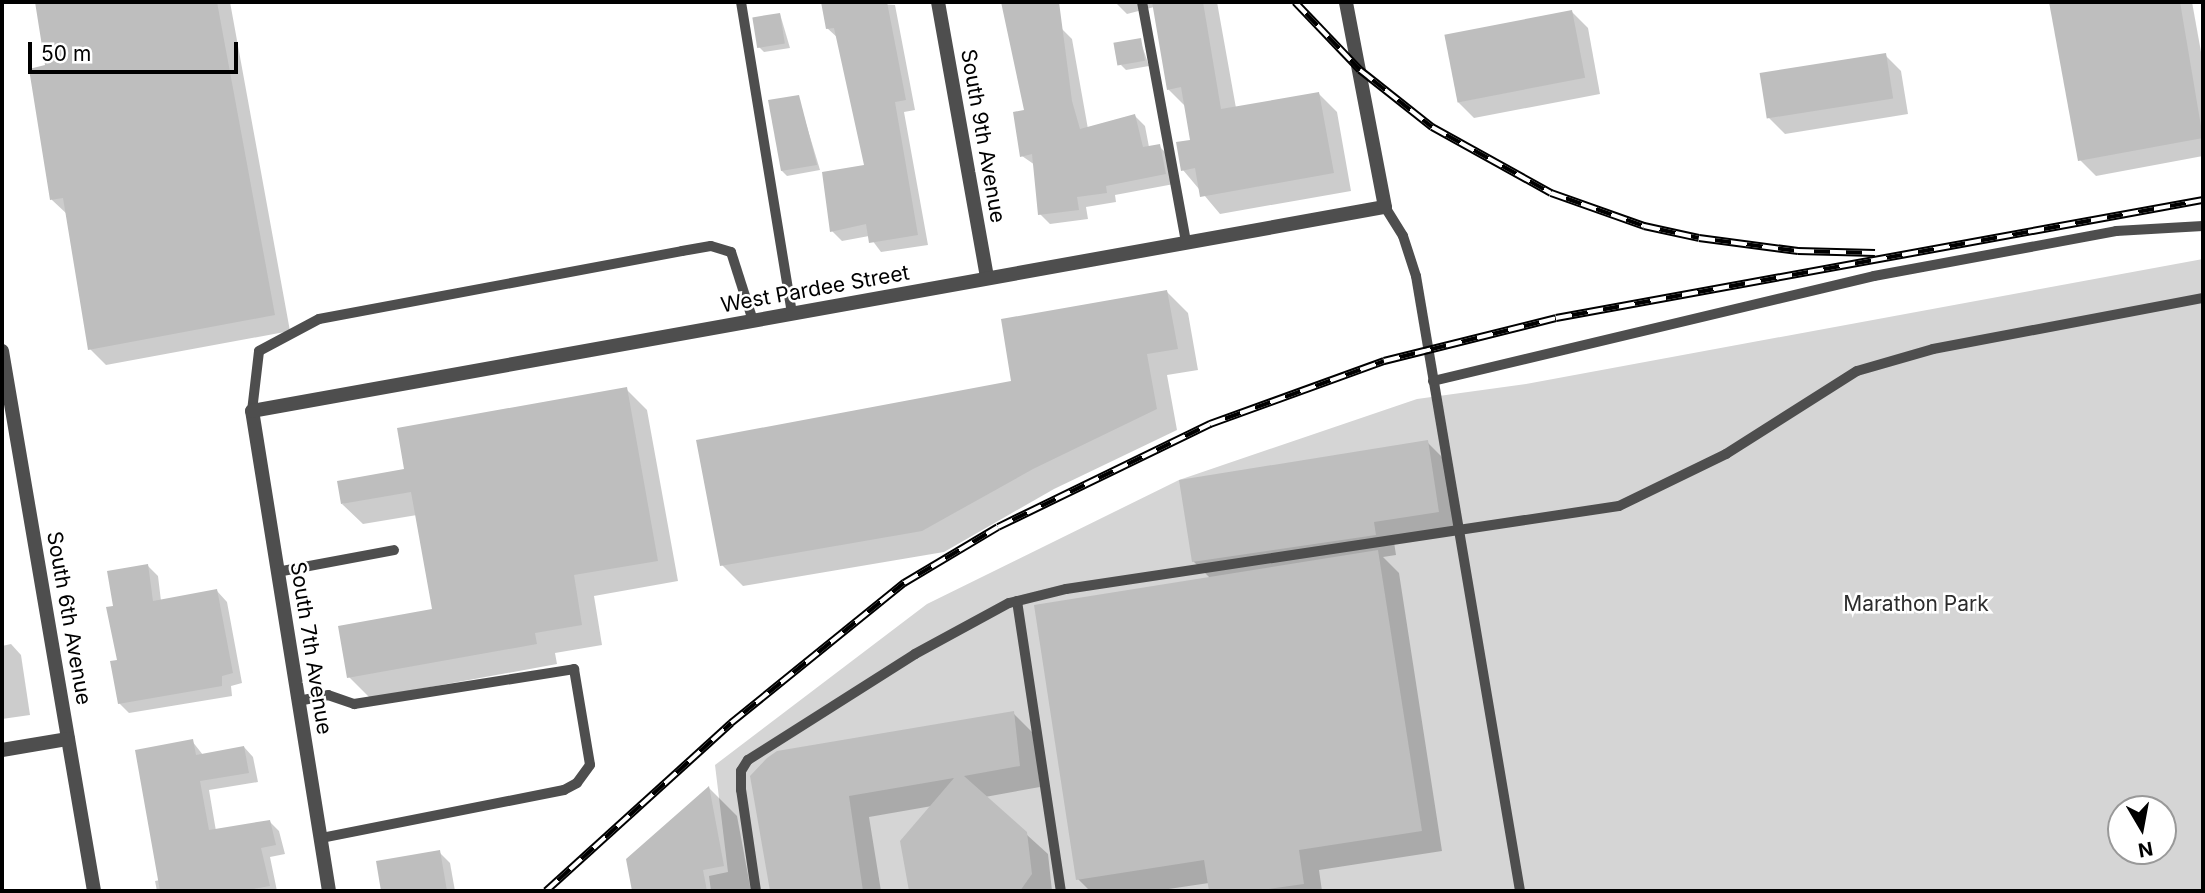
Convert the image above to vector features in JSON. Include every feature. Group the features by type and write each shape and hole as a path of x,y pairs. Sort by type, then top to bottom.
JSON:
{"street":[{"name":"South 9th Avenue","path":"937,2 987,278"},
{"path":"1346,2 1385,207"},
{"name":"West Pardee Street","path":"252,411 1385,207"},
{"name":"South 6th Avenue","path":"2,351 94,891"},
{"name":"South 7th Avenue","path":"252,411 329,891"},
{"path":"2,750 68,739"}],"lane":[{"path":"741,2 792,315"},
{"path":"1142,2 1186,242"},
{"path":"1385,207 1403,236 1416,276 1520,891"},
{"path":"1433,381 1874,276 2116,231 2203,226"},
{"path":"252,411 259,351 319,318 682,251 711,246 731,252 753,321"},
{"path":"756,891 741,790 741,771 748,760 915,654 1017,601 1066,589 1458,528 1596,511 1645,497 1726,454 1842,378 1885,361 2203,298"},
{"path":"278,572 394,550"},
{"path":"1017,601 1061,891"},
{"path":"298,701 328,695 354,704 574,669 590,765 577,783 564,790 321,838"}],"green space":[{"name":"Marathon Park","path":"2203,259 2203,891 711,891 709,876 728,872 715,765 927,604 1179,480 1417,399 1526,384"}],"building":[{"path":"35,2 217,2 275,315 88,350 63,198 50,200 29,69 45,65"},
{"path":"821,2 887,2 906,100 895,102 918,235 869,243 866,224 830,232 822,172 864,165 834,28 826,29"},
{"path":"1001,2 1059,2 1072,101 1080,129 1135,114 1143,147 1160,144 1166,174 1106,186 1107,193 1077,197 1079,210 1038,215 1032,154 1020,157 1013,112 1024,110"},
{"path":"1152,2 1203,2 1221,109 1319,92 1334,173 1200,197 1195,168 1181,171 1176,142 1190,140 1181,87 1167,90"},
{"path":"2049,2 2180,2 2203,138 2078,161"},
{"path":"1572,10 1585,78 1458,103 1444,35"},
{"path":"780,13 785,44 757,48 752,17"},
{"path":"1141,38 1145,61 1117,66 1113,43"},
{"path":"1886,53 1893,98 1767,118 1760,73"},
{"path":"799,95 817,165 781,171 768,100"},
{"path":"1167,290 1178,349 1147,354 1157,409 1033,469 922,531 720,566 696,440 1011,381 1001,319"},
{"path":"627,387 658,561 574,575 582,625 535,633 537,644 347,678 338,626 432,609 411,492 341,504 337,481 404,469 397,428"},
{"path":"1428,440 1439,512 1374,522 1376,535 1192,562 1179,480"},
{"path":"1378,550 1422,831 1299,850 1304,884 1255,891 1209,891 1204,860 1076,880 1034,605"},
{"path":"148,564 153,601 217,589 233,673 222,676 222,686 118,704 110,661 117,660 106,607 113,606 107,571"},
{"path":"1014,711 1020,766 964,776 1027,832 1032,874 1020,891 909,891 900,841 954,778 849,796 863,891 770,891 750,776 767,758 777,751"},
{"path":"193,739 196,755 244,746 249,773 200,781 209,830 270,820 276,845 261,848 270,886 241,891 160,891 135,750"},
{"path":"709,786 724,866 703,870 707,891 632,891 626,859"},
{"path":"440,850 447,891 381,891 376,861"}],"railway":[{"path":"1295,2 1360,70 1432,127 1551,193 1644,226 1699,238 1798,251 1875,253"},
{"path":"546,891 731,723 904,583 998,527 1210,424 1384,361 1556,318 2203,200"}]}
